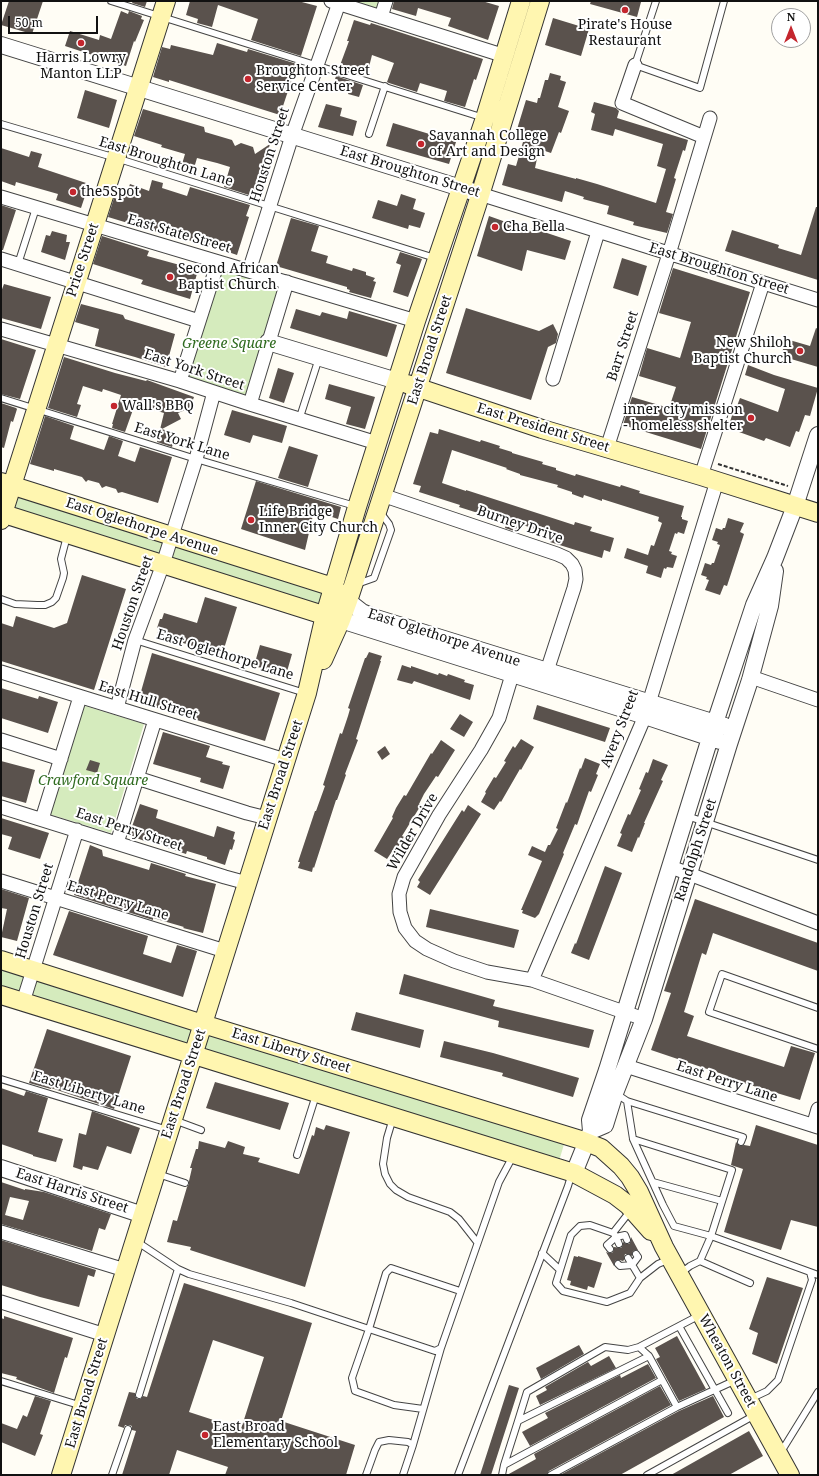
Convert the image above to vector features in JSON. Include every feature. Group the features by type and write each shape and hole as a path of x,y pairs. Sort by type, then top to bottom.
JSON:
{"main road":[{"name":"East Broad Street","path":"333,618 333,588 357,507 416,321 485,118 521,1"},
{"name":"East Broad Street","path":"61,1475 285,760 333,618 351,593 480,194 540,1"},
{"name":"Price Street","path":"2,515 6,484 36,409 163,9"},
{"name":"East President Street","path":"397,381 542,429 709,479 797,498 818,513"},
{"name":"East Oglethorpe Avenue","path":"6,484 351,593"},
{"name":"East Oglethorpe Avenue","path":"2,515 68,534 333,618"},
{"name":"East Liberty Street","path":"1,960 203,1024 586,1138"},
{"path":"1,995 574,1173"},
{"name":"Wheaton Street","path":"586,1138 601,1148 621,1166 630,1177 639,1192 679,1274 790,1475"},
{"name":"Wheaton Street","path":"574,1173 615,1195 632,1209 668,1252"}],"street":[{"path":"381,17 386,1"},
{"path":"335,2 504,56"},
{"name":"Houston Street","path":"249,271 316,66 335,2"},
{"name":"East Broughton Street","path":"1,45 818,300"},
{"path":"635,65 622,103 704,137"},
{"name":"Barr Street","path":"607,448 670,254 710,118"},
{"name":"East State Street","path":"1,197 416,321"},
{"path":"553,379 598,232"},
{"path":"1,259 199,321"},
{"path":"180,381 218,262"},
{"path":"250,404 287,282"},
{"name":"Avery Street","path":"532,980 647,710 763,283"},
{"name":"East York Street","path":"1,329 180,381 299,420 377,443"},
{"name":"East President Street","path":"268,342 397,381"},
{"name":"Houston Street","path":"118,708 135,640 163,564 196,459 214,392"},
{"name":"Randolph Street","path":"574,1173 754,605 775,558 818,435"},
{"name":"Burney Drive","path":"380,502 557,554 566,558 572,564 575,570 576,579 574,588 545,678"},
{"name":"Randolph Street","path":"586,1138 605,1125 621,1097 626,1066 644,1019 731,736 751,677 770,606 774,582 775,558"},
{"name":"East Oglethorpe Avenue","path":"351,593 362,612 373,617 545,678 731,736"},
{"name":"East Oglethorpe Avenue","path":"333,618 512,674 545,678"},
{"name":"East Hull Street","path":"1,672 285,760"},
{"name":"Wilder Drive","path":"512,674 499,718 481,750 439,815 404,877 399,894 400,912 405,928 415,941 426,949 454,961 487,972 532,980 644,1019"},
{"path":"751,677 818,700"},
{"path":"42,819 80,697"},
{"path":"117,843 155,720"},
{"path":"1,740 61,758"},
{"path":"137,778 267,818"},
{"name":"East Perry Street","path":"1,807 247,883"},
{"name":"Houston Street","path":"23,1002 77,830"},
{"path":"671,867 818,924"},
{"name":"East Perry Lane","path":"1,882 225,951"},
{"name":"East Perry Lane","path":"626,1066 815,1126"},
{"path":"815,1126 814,1123 818,1109"},
{"name":"East Harris Street","path":"1,1168 143,1215"},
{"path":"1,1232 125,1270"},
{"path":"1,1302 105,1335"}],"lane":[{"path":"111,1 163,9 316,66 485,118"},
{"path":"656,1 635,65 700,88 724,1"},
{"path":"369,134 385,86"},
{"name":"East Broughton Lane","path":"1,124 116,158 437,259"},
{"path":"18,264 36,208"},
{"path":"299,420 319,358"},
{"name":"East York Lane","path":"1,398 196,459 357,507"},
{"path":"1,599 15,604 37,605 52,602 56,598 63,578 64,573 61,559 68,534"},
{"name":"East Oglethorpe Lane","path":"135,640 307,693"},
{"path":"687,816 818,860"},
{"path":"818,1008 722,974 709,1012 818,1049"},
{"name":"East Liberty Lane","path":"1,1080 171,1125 201,1130"},
{"path":"297,1155 316,1093"},
{"path":"621,1097 633,1139 674,1226 711,1236 818,1275"},
{"path":"621,1097 743,1137 742,1142"},
{"path":"393,1117 387,1138 384,1164 385,1174 390,1184 408,1198 450,1212 459,1219 477,1242"},
{"path":"633,1139 732,1170 711,1236 700,1261 679,1274"},
{"path":"403,1475 441,1348 460,1291 499,1182 514,1155"},
{"path":"458,1475 571,1176 574,1173"},
{"path":"156,1174 185,1183"},
{"path":"652,1182 722,1201"},
{"path":"610,1249 608,1245 632,1209"},
{"path":"628,1240 625,1235 615,1235 590,1225 580,1226 571,1235 556,1283 563,1291 608,1302 630,1293 640,1278 658,1264 668,1252"},
{"path":"615,1235 619,1244"},
{"path":"135,1240 188,1274 291,1303 434,1351 441,1348"},
{"path":"542,1253 560,1270"},
{"path":"618,1264 620,1266 632,1265 638,1257 636,1254"},
{"path":"628,1258 640,1278"},
{"path":"700,1261 750,1283"},
{"path":"423,1409 394,1405 356,1391 352,1378 386,1273 391,1268 460,1291"},
{"path":"139,1395 178,1269"},
{"path":"647,1475 753,1407 778,1380 812,1280 810,1272"},
{"path":"502,1475 527,1392 605,1347 628,1350 639,1347 702,1315"},
{"path":"679,1326 728,1413"},
{"path":"639,1347 649,1356 678,1407"},
{"path":"518,1421 649,1356"},
{"path":"551,1475 678,1407 738,1379"},
{"path":"504,1465 662,1380"},
{"path":"1,1381 83,1406"},
{"path":"779,1455 818,1392"},
{"path":"112,1475 128,1429"},
{"path":"366,1475 379,1442 390,1440 408,1442 413,1445"}],"path":[{"path":"715,463 797,498"}],"green space":[{"path":"347,1 381,1 378,11"},
{"name":"Greene Square","path":"221,269 279,287 245,397 186,379"},
{"path":"1,481 327,581 317,621 1,521"},
{"name":"Crawford Square","path":"82,705 144,724 111,833 49,814"},
{"path":"1,970 565,1141 559,1161 1,988"}],"building":[{"path":"9,1 43,1 32,34 1,25"},
{"path":"133,1 147,1 145,7 132,3"},
{"path":"190,1 298,1 317,6 301,56 251,40 258,19 218,5 212,27 197,23 198,19 186,15"},
{"path":"394,1 482,1 499,6 488,40 448,26 451,18 418,8 416,16 392,9"},
{"name":"Pirate's House Restaurant","path":"591,1 641,2 637,17 590,4"},
{"path":"121,11 128,14 129,11 142,16 141,19 144,20 135,42 134,41 126,66 65,46 70,31 99,40 100,35 111,39"},
{"path":"553,18 589,29 581,56 545,45"},
{"path":"354,20 370,25 371,23 483,59 476,80 474,79 465,107 444,101 447,91 420,83 417,92 387,82 394,63 372,55 367,75 365,76 339,68 349,41 347,41"},
{"name":"Broughton Street Service Center","path":"217,43 247,52 248,49 297,64 280,115 169,80 169,82 153,77 162,47 170,49 171,45 213,55"},
{"path":"550,73 561,76 560,80 566,82 558,107 569,111 561,133 559,132 551,153 539,149 535,168 597,184 656,203 666,169 657,166 663,144 615,129 613,136 591,130 595,114 591,112 594,102 616,108 619,111 617,118 688,140 685,151 683,150 674,178 676,179 666,212 673,214 667,233 633,225 634,222 607,214 609,206 583,199 584,197 565,191 562,202 502,185 508,164 516,166 523,142 514,139 526,100 537,103 545,80 548,80"},
{"path":"336,76 363,85 359,97 348,94 349,91 333,86"},
{"path":"85,90 117,100 109,128 77,118"},
{"path":"326,104 342,108 340,116 357,121 353,136 318,127"},
{"path":"143,109 204,127 205,132 232,140 235,146 241,143 253,147 255,154 270,144 255,195 253,194 252,196 224,187 230,167 197,158 192,175 180,171 185,154 161,147 162,145 134,136"},
{"name":"Savannah College of Art and Design","path":"393,123 456,142 449,164 386,146"},
{"path":"1,148 29,157 31,151 42,154 38,167 89,184 81,208 56,200 58,194 16,182 15,186 1,181"},
{"path":"152,180 163,183 162,188 187,196 190,187 250,205 246,216 249,217 237,255 202,243 201,244 162,232 161,233 108,217 114,198 118,199 119,196 125,198 130,184 149,191"},
{"path":"401,194 416,199 413,209 425,213 420,228 409,225 408,229 372,218 378,200 397,206"},
{"path":"1,205 16,210 3,250 1,250"},
{"path":"816,207 818,207 818,280 725,251 732,230 779,245 778,248 801,255"},
{"path":"489,216 531,231 532,228 571,241 565,260 527,250 522,271 477,256"},
{"path":"291,218 319,226 311,251 328,256 326,263 352,271 353,268 366,272 366,275 375,278 373,281 376,282 371,298 349,292 350,290 347,289 347,287 276,266"},
{"path":"52,231 67,235 66,242 70,242 65,260 41,252 46,235 50,236"},
{"path":"102,236 149,251 147,256 198,270 190,299 141,284 143,280 93,264"},
{"path":"400,252 422,259 408,297 393,292 401,265 396,263"},
{"path":"622,258 647,266 638,296 613,288"},
{"path":"673,268 750,292 701,449 623,425 632,397 669,408 676,387 639,376 647,348 680,358 691,322 659,313"},
{"path":"4,284 51,297 41,329 1,318 1,292"},
{"path":"81,304 123,315 125,319 175,334 166,367 95,346 99,329 75,322"},
{"path":"466,308 539,331 553,324 558,334 556,343 548,347 531,400 446,373"},
{"path":"296,309 320,316 322,312 347,319 349,311 397,325 387,357 290,328"},
{"name":"New Shiloh Baptist Church","path":"816,328 818,329 818,367 781,356 786,339 810,346"},
{"path":"1,339 36,350 20,399 1,394"},
{"path":"64,357 115,373 147,380 194,397 190,408 178,413 181,419 162,429 176,434 172,447 157,442 164,413 135,404 125,432 112,428 121,395 103,389 102,392 83,386 77,404 81,405 77,417 48,408"},
{"path":"748,365 774,375 818,388 810,416 805,415 799,432 796,431 790,447 766,438 764,441 728,428 735,406 737,406 740,398 778,412 785,389 745,375"},
{"path":"278,368 294,373 284,403 269,398"},
{"path":"329,384 375,397 365,429 346,424 351,407 325,399"},
{"path":"1,403 17,409 13,422 11,421 4,448 1,447"},
{"path":"232,410 287,426 282,443 253,435 250,443 224,435"},
{"path":"45,416 74,426 70,439 104,450 109,436 123,441 118,456 135,462 140,447 172,457 158,503 122,492 118,493 116,489 106,486 102,488 99,483 88,480 86,482 82,477 30,464"},
{"path":"439,429 480,442 481,440 500,446 499,448 543,462 542,464 575,476 576,474 620,487 621,485 640,491 639,493 684,506 681,517 682,519 688,521 684,534 678,532 677,534 675,533 669,551 672,552 671,554 677,556 673,568 664,568 661,578 646,573 648,566 624,558 627,548 648,555 651,545 654,546 662,523 658,521 659,517 602,499 602,501 584,495 583,498 572,494 572,492 557,487 558,485 520,475 506,469 507,468 452,450 442,483 574,525 575,522 592,527 590,531 614,538 610,552 604,550 602,558 582,552 550,542 552,535 523,525 522,528 519,526 517,532 505,528 506,523 502,522 503,519 459,507 460,505 419,492 421,486 413,484 430,432 438,434"},
{"path":"289,446 318,455 308,487 278,478"},
{"path":"256,481 341,507 338,519 314,511 305,550 241,529"},
{"path":"728,518 744,523 740,532 744,534 727,586 724,585 720,595 705,590 709,580 706,579 707,577 701,575 705,563 711,565 714,563 720,545 717,544 718,542 712,540 716,528 722,530 725,528"},
{"path":"82,575 126,589 94,690 1,661 1,623 13,627 16,616 54,628 67,623"},
{"path":"205,597 237,607 222,655 157,635 159,628 157,628 164,613 197,623"},
{"path":"260,645 292,654 286,675 254,666"},
{"path":"369,652 382,656 356,739 358,740 336,800 314,868 313,867 312,872 298,868 300,862 298,862 325,786 323,785 340,733 342,734 348,716 350,709 348,708 365,658"},
{"path":"152,653 280,693 265,741 138,702"},
{"path":"402,665 411,668 411,666 438,675 439,673 447,676 448,674 465,680 464,682 474,685 470,700 414,681 412,684 397,680"},
{"path":"1,688 38,699 39,696 58,702 48,733 1,718"},
{"path":"537,705 610,728 605,742 533,719"},
{"path":"460,714 473,722 464,737 450,729"},
{"path":"163,732 210,746 206,757 223,762 222,764 230,766 223,789 200,782 201,778 153,764"},
{"path":"521,739 534,747 501,802 500,801 494,810 481,802 494,777 496,778 506,762 504,761 513,746 515,748"},
{"path":"441,740 455,750 438,777 436,776 424,794 419,804 421,805 402,836 404,837 395,852 393,850 387,859 374,851 393,818 392,817 396,808 404,795 406,796 431,753 432,754"},
{"path":"385,746 390,754 382,760 377,752"},
{"path":"585,758 600,764 596,774 598,775 591,792 589,791 577,825 575,824 539,914 535,918 522,913 523,910 521,910 542,861 528,855 532,846 545,852 548,845 550,845 558,829 556,828"},
{"path":"653,759 668,765 661,780 663,781 632,852 617,846 622,834 620,833 628,814 630,815 641,790 639,789 646,772 648,773"},
{"path":"90,760 100,763 97,773 86,770"},
{"path":"1,761 35,770 26,803 1,796"},
{"path":"140,804 158,810 156,818 214,837 217,826 235,832 233,839 235,840 232,850 230,849 225,865 207,859 207,857 187,851 186,854 168,848 169,845 148,838 147,842 129,835"},
{"path":"468,805 481,814 430,895 417,887 420,882 418,880 462,810 464,812"},
{"path":"1,818 49,833 40,859 8,849 12,837 1,834"},
{"path":"90,845 102,850 103,856 149,870 151,863 186,874 185,876 216,884 203,933 153,918 153,920 74,895"},
{"path":"605,866 622,873 589,960 571,953 575,943 576,944"},
{"path":"1,889 29,898 17,941 1,937 7,909 1,908"},
{"path":"695,899 818,943 818,971 713,933 706,955 702,953 684,1012 694,1016 687,1036 784,1067 791,1046 815,1053 800,1100 727,1078 728,1076 651,1050 671,993 664,991"},
{"path":"430,909 519,930 514,948 426,927"},
{"path":"69,911 148,936 143,954 171,963 177,945 197,951 183,997 53,955"},
{"path":"404,974 495,1000 493,1006 594,1030 589,1048 498,1027 499,1021 399,994"},
{"path":"356,1012 424,1030 420,1048 351,1030"},
{"path":"47,1029 131,1056 114,1109 51,1088 29,1083"},
{"path":"444,1041 493,1053 579,1078 573,1097 502,1076 503,1073 440,1057"},
{"path":"215,1082 289,1103 280,1130 206,1108"},
{"path":"1,1088 24,1096 26,1091 48,1098 38,1132 63,1139 56,1162 33,1156 1,1144"},
{"path":"92,1111 140,1128 131,1154 107,1146 98,1170 83,1166 82,1170 73,1167 79,1133 86,1135"},
{"path":"326,1125 350,1132 305,1287 190,1250 191,1247 167,1242 173,1220 177,1221 189,1184 192,1168 190,1168 196,1149 198,1149 199,1141 225,1148 228,1141 245,1147 243,1154 260,1158 258,1162 299,1174 316,1127 324,1130"},
{"path":"756,1125 818,1145 818,1227 791,1220 781,1250 724,1232 743,1169 731,1165 736,1142 740,1146 750,1146"},
{"path":"1,1182 25,1190 44,1192 111,1214 105,1230 99,1228 92,1251 1,1224","holes":["10,1197 29,1201 23,1220 5,1215"]},
{"path":"631,1237 638,1250 633,1251 632,1256 625,1254 624,1260 615,1261 614,1266 606,1252 612,1253 614,1247 621,1248 623,1242 629,1244"},
{"path":"1,1240 96,1270 94,1277 88,1275 79,1307 1,1285"},
{"path":"574,1256 602,1263 594,1288 588,1286 587,1290 570,1285 571,1281 567,1280"},
{"path":"767,1277 803,1288 777,1364 752,1354 758,1333 749,1329"},
{"path":"184,1283 312,1323 281,1421 355,1445 346,1475 225,1475 228,1467 177,1450 169,1475 122,1475 136,1431 132,1430 132,1426 129,1425 125,1425 124,1428 118,1426 129,1392 135,1393 137,1399 140,1399 143,1396 147,1397","holes":["213,1340 264,1357 241,1429 189,1412"]},
{"path":"4,1316 73,1338 67,1358 65,1357 54,1393 16,1379 17,1377 1,1373 1,1318 4,1319"},
{"path":"677,1336 706,1389 679,1401 656,1359 660,1357 655,1348"},
{"path":"579,1345 584,1354 541,1379 536,1368"},
{"path":"609,1356 616,1368 540,1405 536,1396 547,1390 545,1387 588,1362 591,1366"},
{"path":"648,1364 656,1378 530,1446 522,1432 548,1418 545,1413 620,1375 621,1378"},
{"path":"509,1385 519,1388 491,1475 480,1475"},
{"path":"660,1386 671,1405 549,1471 547,1475 507,1475 536,1459 534,1454"},
{"path":"35,1396 51,1401 40,1434 43,1435 35,1456 1,1442 1,1423 17,1429 23,1415 27,1417"},
{"path":"713,1396 724,1417 620,1475 560,1475 679,1411"},
{"path":"749,1431 763,1456 729,1475 671,1475"}],"place":[{"name":"Pirate's House Restaurant","path":"625,10"},
{"name":"Harris Lowry Manton LLP","path":"81,43"},
{"name":"Broughton Street Service Center","path":"248,79"},
{"name":"Savannah College of Art and Design","path":"421,144"},
{"name":"the5Spot","path":"73,192"},
{"name":"Cha Bella","path":"495,227"},
{"name":"Second African Baptist Church","path":"170,277"},
{"name":"New Shiloh Baptist Church","path":"800,351"},
{"name":"Wall's BBQ","path":"114,406"},
{"name":"inner city mission - homeless shelter","path":"751,418"},
{"name":"Life Bridge Inner City Church","path":"251,520"},
{"name":"East Broad Elementary School","path":"205,1435"}]}
